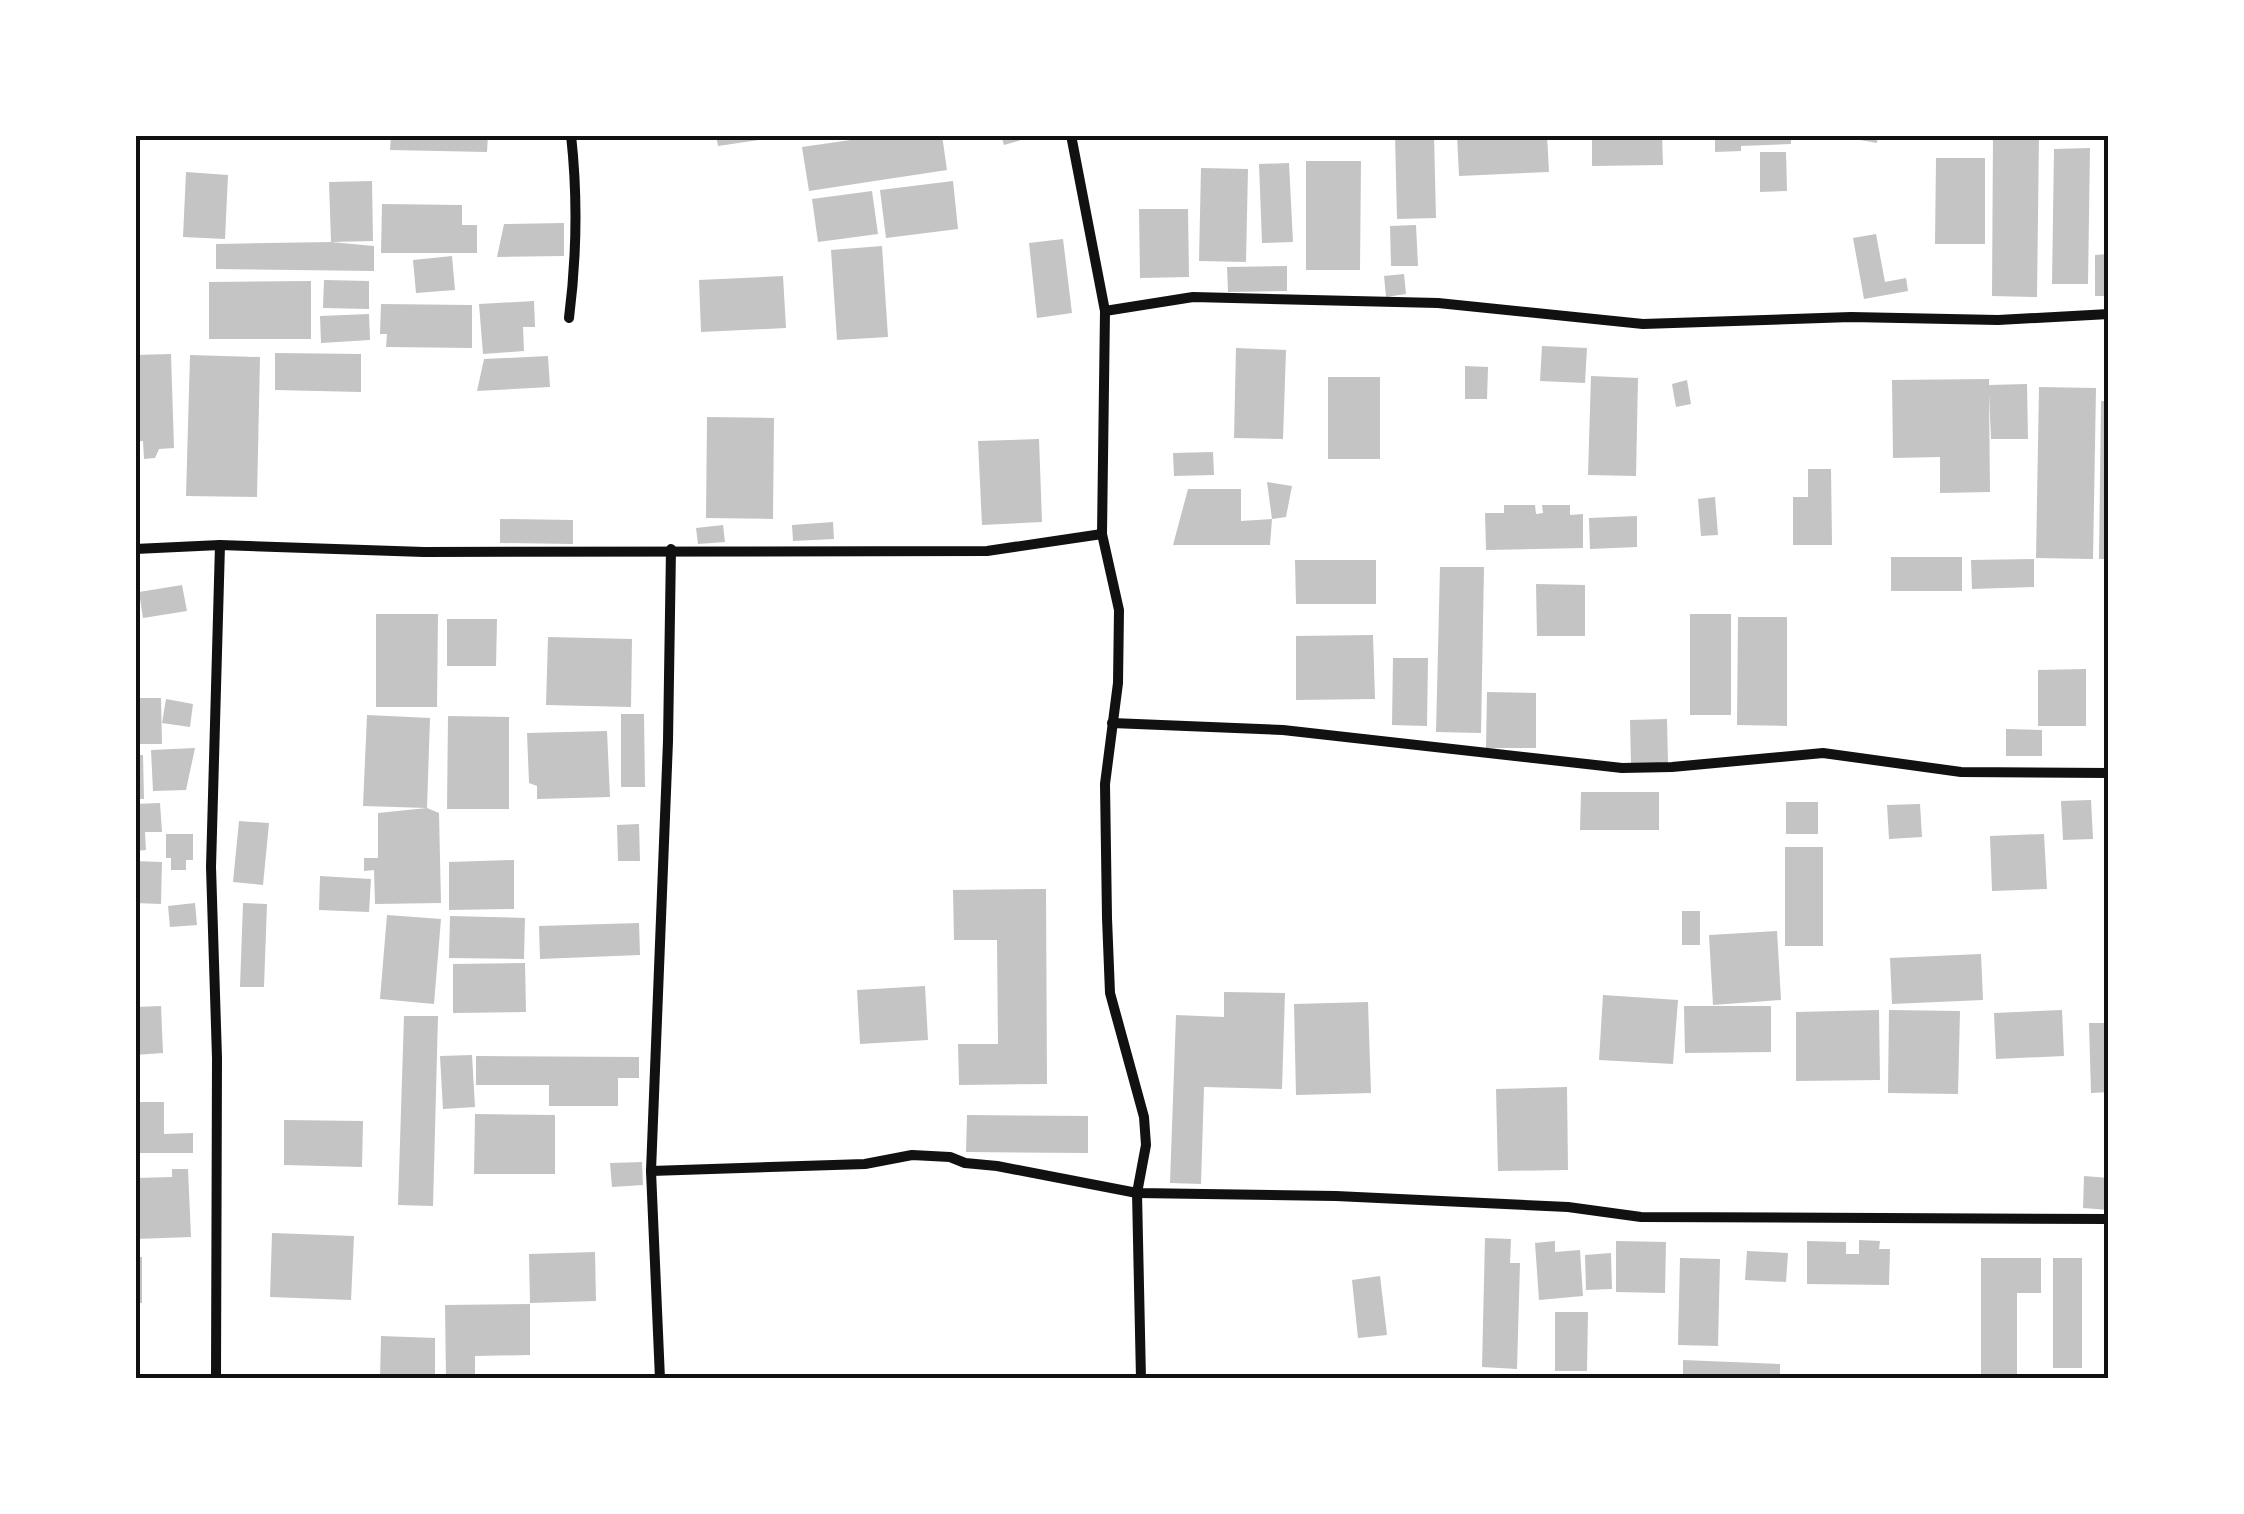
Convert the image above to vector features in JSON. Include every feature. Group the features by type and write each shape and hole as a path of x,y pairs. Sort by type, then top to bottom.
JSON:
{"street":[{"path":"568,318 577,258 578,202 571,135"},
{"path":"1072,135 1105,310 1102,534 1118,610 1118,682 1105,784 1110,993 1144,1117 1146,1146 1137,1193 1141,1379"},
{"path":"1105,310 1193,297 1438,303 1643,324 1851,317 1998,320 2109,314"},
{"path":"135,549 220,545 424,552 987,551 1102,534"},
{"path":"216,1379 217,1058 212,867 220,545"},
{"path":"660,1379 651,1171 668,741 671,550"},
{"path":"1112,723 1283,730 1622,768 1822,752 1962,772 2109,772"},
{"path":"651,1171 950,1157 964,1164 997,1166 1137,1193 1336,1196 1549,1206 1641,1218 2109,1219"}],"building":[{"path":"391,135 488,135 487,152 390,150"},
{"path":"716,135 779,135 779,137 718,146"},
{"path":"885,135 942,135 947,170 809,191 802,147"},
{"path":"1001,135 1035,135 1035,136 1004,145"},
{"path":"1395,135 1434,135 1436,218 1397,219"},
{"path":"1457,135 1547,135 1549,172 1459,176"},
{"path":"1592,135 1662,135 1663,165 1592,166"},
{"path":"1715,135 1791,135 1791,144 1741,146 1741,151 1715,152"},
{"path":"1832,135 1878,135 1877,143"},
{"path":"1993,135 2039,135 2037,297 1992,296"},
{"path":"2090,148 2088,284 2052,284 2054,149"},
{"path":"1760,152 1786,152 1787,191 1760,192"},
{"path":"1936,158 1985,158 1985,244 1935,244"},
{"path":"1306,161 1361,161 1360,270 1306,270"},
{"path":"1289,163 1293,242 1262,243 1259,164"},
{"path":"1201,168 1248,169 1246,262 1199,261"},
{"path":"186,172 228,175 225,239 183,237"},
{"path":"372,181 373,241 331,242 329,182"},
{"path":"953,181 958,229 886,238 880,190"},
{"path":"872,191 878,234 818,242 812,199"},
{"path":"382,204 462,205 462,225 477,225 477,253 381,253"},
{"path":"1139,209 1188,209 1189,277 1140,278"},
{"path":"564,223 564,256 497,257 504,224"},
{"path":"1416,225 1418,266 1391,266 1390,226"},
{"path":"1876,234 1885,282 1906,278 1908,291 1864,299 1853,238"},
{"path":"1063,239 1072,313 1037,318 1029,243"},
{"path":"331,242 374,246 374,271 216,269 216,244"},
{"path":"882,246 888,337 837,340 831,250"},
{"path":"2109,254 2109,296 2095,296 2095,255"},
{"path":"452,256 455,290 416,293 413,260"},
{"path":"1287,266 1287,291 1228,292 1227,267"},
{"path":"1404,274 1406,294 1386,297 1384,276"},
{"path":"783,276 786,328 701,332 699,280"},
{"path":"324,280 369,281 369,309 323,308"},
{"path":"311,281 311,339 209,339 209,282"},
{"path":"534,301 535,327 523,327 524,351 483,354 479,304"},
{"path":"381,304 472,305 472,348 386,347 387,334 380,334"},
{"path":"369,314 370,340 321,343 320,316"},
{"path":"1542,346 1587,348 1585,383 1540,381"},
{"path":"1236,348 1286,350 1283,439 1234,438"},
{"path":"275,353 361,354 361,392 275,390"},
{"path":"171,354 174,448 159,449 155,458 144,459 143,441 135,442 135,355"},
{"path":"190,355 260,357 257,497 186,496"},
{"path":"548,356 550,387 477,391 484,359"},
{"path":"1465,366 1488,367 1487,399 1465,399"},
{"path":"1591,376 1638,378 1636,476 1588,475"},
{"path":"1328,377 1380,377 1380,459 1328,459"},
{"path":"1989,379 1989,385 2027,384 2028,439 1991,439 1989,394 1990,492 1940,493 1940,457 1893,458 1892,380"},
{"path":"1687,380 1691,404 1676,407 1672,384"},
{"path":"2039,387 2096,388 2093,559 2036,558"},
{"path":"2101,401 2109,401 2109,559 2099,559"},
{"path":"707,417 774,418 773,519 706,518"},
{"path":"1039,439 1042,522 982,525 978,441"},
{"path":"1213,452 1214,475 1174,476 1173,453"},
{"path":"1808,469 1831,469 1832,545 1793,545 1793,497 1808,497"},
{"path":"1267,482 1292,486 1286,517 1272,519"},
{"path":"1188,489 1241,489 1241,521 1272,519 1270,545 1173,545"},
{"path":"1715,497 1718,535 1701,536 1698,499"},
{"path":"1504,505 1535,505 1536,514 1543,513 1542,505 1570,505 1570,515 1583,514 1583,548 1486,550 1485,513 1504,513"},
{"path":"1637,516 1637,547 1590,549 1589,518"},
{"path":"500,519 573,520 573,544 500,543"},
{"path":"833,522 834,539 793,541 792,525"},
{"path":"723,525 725,542 698,544 696,528"},
{"path":"1891,557 1962,557 1962,591 1891,591"},
{"path":"2034,559 2034,587 1972,589 1971,560"},
{"path":"1295,560 1376,560 1376,604 1296,604"},
{"path":"1440,567 1484,567 1481,733 1436,732"},
{"path":"1536,584 1585,585 1585,636 1537,636"},
{"path":"182,585 187,611 143,618 139,592"},
{"path":"376,614 438,614 437,707 376,707"},
{"path":"1690,614 1731,614 1731,715 1690,715"},
{"path":"1738,617 1787,617 1787,726 1737,725"},
{"path":"447,619 497,619 496,666 447,666"},
{"path":"1373,635 1375,699 1296,700 1296,636"},
{"path":"548,637 632,639 631,707 546,705"},
{"path":"2105,641 2109,641 2109,673 2106,673"},
{"path":"1393,658 1428,658 1427,726 1392,725"},
{"path":"2086,669 2086,726 2038,726 2038,670"},
{"path":"1487,692 1536,693 1536,748 1486,748"},
{"path":"135,698 161,698 162,744 135,744"},
{"path":"166,699 193,704 190,727 162,723"},
{"path":"621,714 644,714 645,787 621,787"},
{"path":"367,715 430,718 427,808 363,806"},
{"path":"448,716 509,717 509,809 447,809"},
{"path":"1667,719 1668,763 1631,764 1630,720"},
{"path":"2006,729 2042,730 2042,756 2006,756"},
{"path":"607,731 610,797 537,799 537,786 529,783 527,733"},
{"path":"195,748 186,790 153,791 151,750"},
{"path":"135,755 143,755 144,799 135,799"},
{"path":"1581,792 1659,792 1659,830 1580,830"},
{"path":"2091,800 2093,839 2063,840 2061,801"},
{"path":"1786,802 1818,802 1818,834 1786,834"},
{"path":"160,803 162,832 145,832 146,850 135,851 135,804"},
{"path":"1920,804 1922,837 1889,839 1887,805"},
{"path":"427,808 439,813 441,903 375,904 374,870 364,871 364,858 378,858 378,813"},
{"path":"239,821 269,823 263,885 233,882"},
{"path":"639,824 640,861 618,861 617,825"},
{"path":"166,834 193,834 193,860 186,860 186,870 171,870 171,858 166,858"},
{"path":"2044,834 2047,889 1992,891 1990,836"},
{"path":"1785,847 1823,847 1823,946 1785,946"},
{"path":"514,860 514,909 449,910 449,862"},
{"path":"135,861 162,862 161,904 135,903"},
{"path":"320,876 371,879 369,912 319,910"},
{"path":"1046,889 1047,1084 959,1085 958,1044 998,1044 997,940 954,940 953,890"},
{"path":"195,903 197,925 170,927 168,906"},
{"path":"243,903 267,904 264,987 240,987"},
{"path":"1682,911 1700,911 1700,945 1682,945"},
{"path":"387,915 441,919 434,1004 380,999"},
{"path":"450,916 525,918 524,959 449,958"},
{"path":"639,923 640,955 540,959 539,926"},
{"path":"1777,931 1781,1000 1713,1005 1709,935"},
{"path":"1981,954 1983,1000 1892,1004 1890,958"},
{"path":"525,963 526,1012 453,1013 453,964"},
{"path":"925,986 928,1040 860,1044 857,990"},
{"path":"1224,992 1285,993 1282,1089 1204,1087 1201,1184 1170,1183 1176,1015 1224,1017"},
{"path":"1603,995 1678,1000 1673,1064 1599,1060"},
{"path":"1368,1002 1371,1093 1296,1095 1294,1004"},
{"path":"161,1006 163,1053 135,1055 135,1007"},
{"path":"1684,1006 1771,1006 1771,1052 1685,1053"},
{"path":"1879,1010 1880,1080 1796,1081 1796,1012"},
{"path":"1889,1010 1960,1011 1958,1094 1888,1093"},
{"path":"2062,1010 2064,1056 1996,1059 1994,1013"},
{"path":"404,1016 438,1016 433,1206 398,1205"},
{"path":"2089,1023 2109,1023 2109,1092 2091,1093"},
{"path":"472,1055 475,1107 443,1109 440,1056"},
{"path":"476,1056 639,1057 639,1078 618,1078 618,1106 549,1106 549,1085 476,1085"},
{"path":"1567,1087 1568,1170 1498,1171 1496,1089"},
{"path":"135,1102 164,1102 164,1134 193,1133 193,1153 135,1153"},
{"path":"475,1114 555,1115 555,1174 474,1174"},
{"path":"967,1115 1088,1116 1088,1153 966,1152"},
{"path":"284,1120 363,1121 362,1167 284,1165"},
{"path":"642,1162 643,1185 612,1187 610,1163"},
{"path":"172,1169 188,1169 191,1237 135,1239 135,1178 172,1177"},
{"path":"2084,1176 2109,1178 2109,1210 2083,1208"},
{"path":"272,1233 354,1236 351,1300 270,1297"},
{"path":"1485,1238 1511,1239 1510,1263 1520,1263 1517,1369 1482,1367"},
{"path":"1859,1240 1880,1241 1879,1249 1890,1249 1889,1285 1807,1284 1807,1241 1846,1242 1846,1254 1859,1254"},
{"path":"1555,1241 1555,1252 1580,1250 1583,1296 1539,1300 1535,1243"},
{"path":"1616,1241 1666,1242 1665,1293 1616,1292"},
{"path":"1747,1251 1788,1253 1786,1282 1745,1280"},
{"path":"595,1252 596,1301 530,1303 529,1254"},
{"path":"1611,1253 1612,1289 1586,1290 1585,1255"},
{"path":"135,1257 142,1257 142,1303 135,1303"},
{"path":"1680,1258 1720,1259 1718,1346 1678,1345"},
{"path":"1981,1258 2041,1258 2041,1293 2017,1293 2017,1379 1981,1379"},
{"path":"2053,1258 2082,1258 2082,1368 2053,1368"},
{"path":"1380,1276 1387,1335 1358,1338 1352,1280"},
{"path":"530,1304 530,1355 475,1356 475,1379 446,1379 445,1305"},
{"path":"1555,1312 1588,1312 1587,1371 1555,1371"},
{"path":"381,1336 435,1338 435,1379 380,1379"},
{"path":"1683,1360 1780,1364 1780,1379 1683,1379"},
{"path":"1474,1374 1474,1379 1419,1379 1419,1376"}]}
